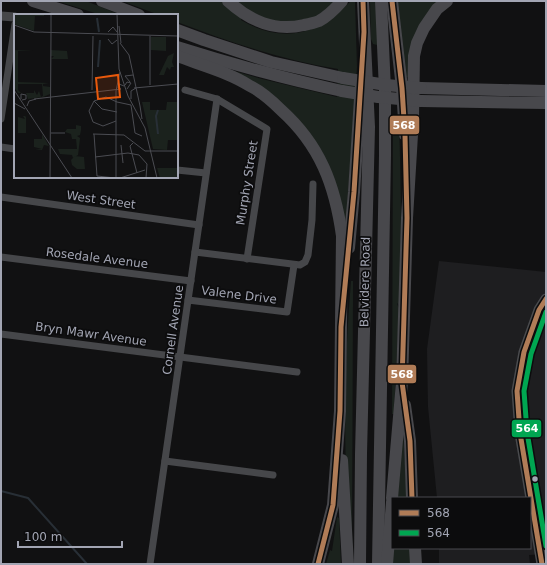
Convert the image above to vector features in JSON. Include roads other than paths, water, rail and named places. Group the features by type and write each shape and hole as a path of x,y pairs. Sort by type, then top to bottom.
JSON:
{"main road":[{"path":"33,1 75,14"},
{"path":"102,1 136,14"},
{"path":"228,1 240,12 255,20 280,27 295,27 318,22 332,12 342,1"},
{"name":"Belvidere Road","path":"360,564 361,454 369,127 363,1"},
{"name":"Belvidere Road","path":"378,564 385,140 385,90 381,1"},
{"path":"392,1 402,88 407,218"},
{"path":"392,497 402,382 414,56 417,43 424,28 437,9 447,1"},
{"path":"178,30 271,62 343,78 386,85 421,88 546,92"},
{"path":"341,327 354,192 364,32"},
{"path":"178,47 294,81 378,97 421,101 546,103"},
{"path":"178,56 232,77 251,86 265,96 298,127 319,156 330,180 338,211 342,236 340,411 333,504 318,564"},
{"path":"520,91 546,88"},
{"path":"531,497 520,433 517,391 524,352 539,310 546,299"},
{"path":"402,382 410,441 412,497"},
{"path":"340,411 348,564"},
{"path":"531,498 542,564"},
{"path":"387,564 391,514"},
{"path":"415,549 416,564"}],"street":[{"path":"1,16 14,17"},
{"path":"1,119 14,30"},
{"name":"Murphy Street","path":"186,90 217,99 267,129 247,259"},
{"name":"Cornell Avenue","path":"150,564 217,99"},
{"path":"1,147 14,149"},
{"path":"178,170 206,174"},
{"path":"195,252 300,265 305,262 308,255 312,220 313,184"},
{"name":"West Street","path":"1,197 199,225"},
{"name":"Rosedale Avenue","path":"1,256 191,281"},
{"name":"Valene Drive","path":"188,300 287,311 294,265"},
{"name":"Bryn Mawr Avenue","path":"1,334 297,372"},
{"path":"165,461 273,475"}],"waterway":[{"path":"1,491 28,498 87,564"}]}
